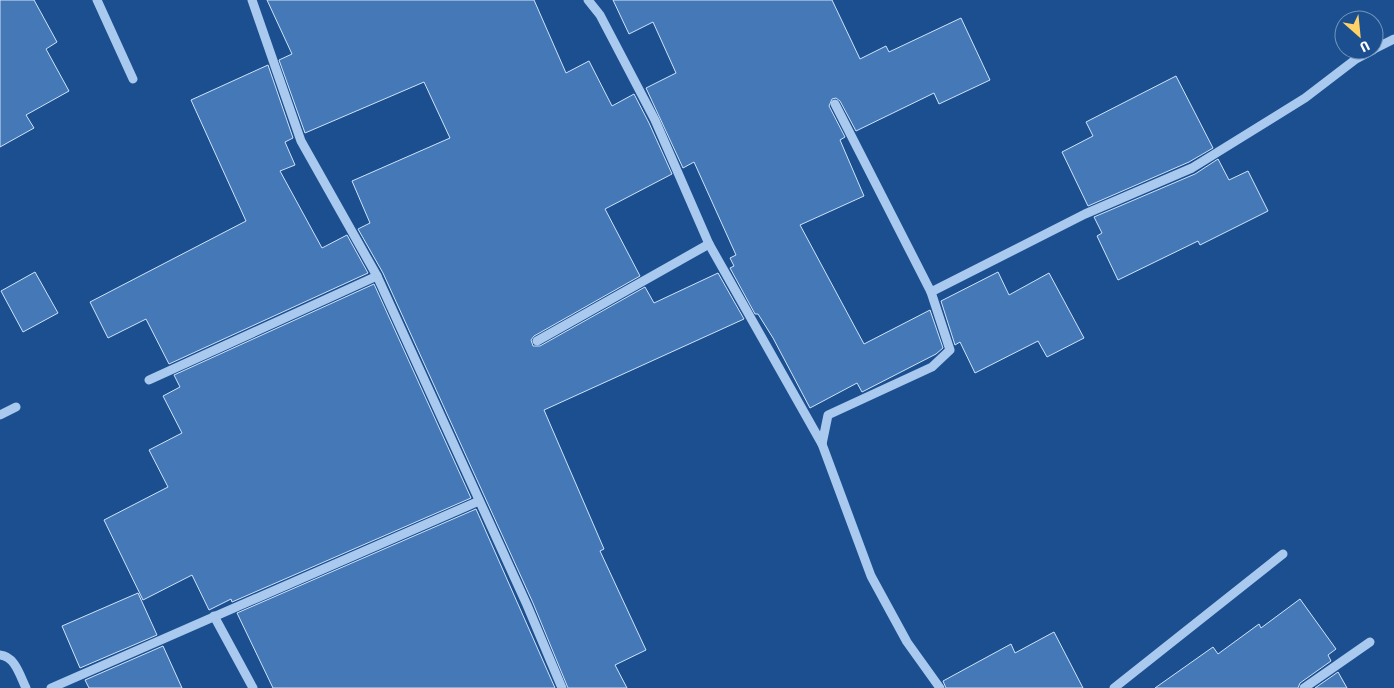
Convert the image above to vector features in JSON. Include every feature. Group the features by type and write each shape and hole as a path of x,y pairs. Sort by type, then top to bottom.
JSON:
{"street":[{"path":"97,0 133,79"},
{"path":"252,0 301,141 377,276 562,688"},
{"path":"588,0 600,15 655,120 709,244 822,444 871,576 907,642 940,688"},
{"path":"931,292 1085,214 1192,168 1305,98 1353,60"},
{"path":"822,444 828,415 932,366 950,350 931,292 835,104"},
{"path":"537,341 709,244"},
{"path":"149,380 377,276"},
{"path":"0,415 16,407"},
{"path":"51,688 479,501"},
{"path":"1114,688 1283,554"},
{"path":"214,616 253,688"},
{"path":"1304,688 1370,642"},
{"path":"0,655 5,655 13,663 26,688"}],"building":[{"path":"0,0 34,0 57,42 46,49 69,91 26,115 34,128 0,147"},
{"path":"267,0 534,0 566,73 589,61 612,106 634,94 672,174 605,209 640,276 534,336 531,340 533,346 540,346 645,287 654,303 718,273 744,319 544,410 604,549 600,551 646,650 615,665 627,688 568,688 533,603 383,273 358,229 370,223 352,181 450,138 424,82 305,133 279,60 292,54"},
{"path":"613,0 832,0 860,59 886,46 889,52 961,18 990,80 939,104 934,93 856,131 840,101 836,98 832,99 829,106 845,137 840,140 864,196 800,225 864,344 930,310 943,348 936,354 862,392 857,383 810,408 773,338 758,314 755,314 730,268 734,266 730,258 736,255 694,162 683,168 646,88 676,73 653,22 629,34"},
{"path":"268,65 293,138 285,142 295,165 280,171 322,248 347,235 368,273 169,364 146,319 108,338 90,302 246,221 191,100"},
{"path":"1176,76 1213,148 1189,162 1088,206 1062,152 1093,136 1086,122"},
{"path":"1218,159 1229,180 1248,171 1268,211 1200,245 1198,241 1118,280 1097,236 1102,233 1094,217 1195,174"},
{"path":"35,272 58,313 23,332 1,291"},
{"path":"998,272 1009,295 1049,273 1084,338 1047,357 1038,341 975,373 960,342 955,345 941,301"},
{"path":"374,284 471,498 232,602 231,599 209,610 192,575 143,600 104,520 168,487 149,450 182,433 163,396 180,387 174,375"},
{"path":"476,509 555,688 273,688 237,613"},
{"path":"138,593 157,635 80,668 62,626"},
{"path":"1300,599 1336,649 1328,655 1331,661 1300,683 1298,688 1155,688 1213,647 1218,654 1259,624 1261,628"},
{"path":"1054,632 1083,688 946,688 943,681 1011,644 1015,653"},
{"path":"163,646 182,688 89,688 85,680"},
{"path":"1338,672 1347,688 1315,688"}]}
